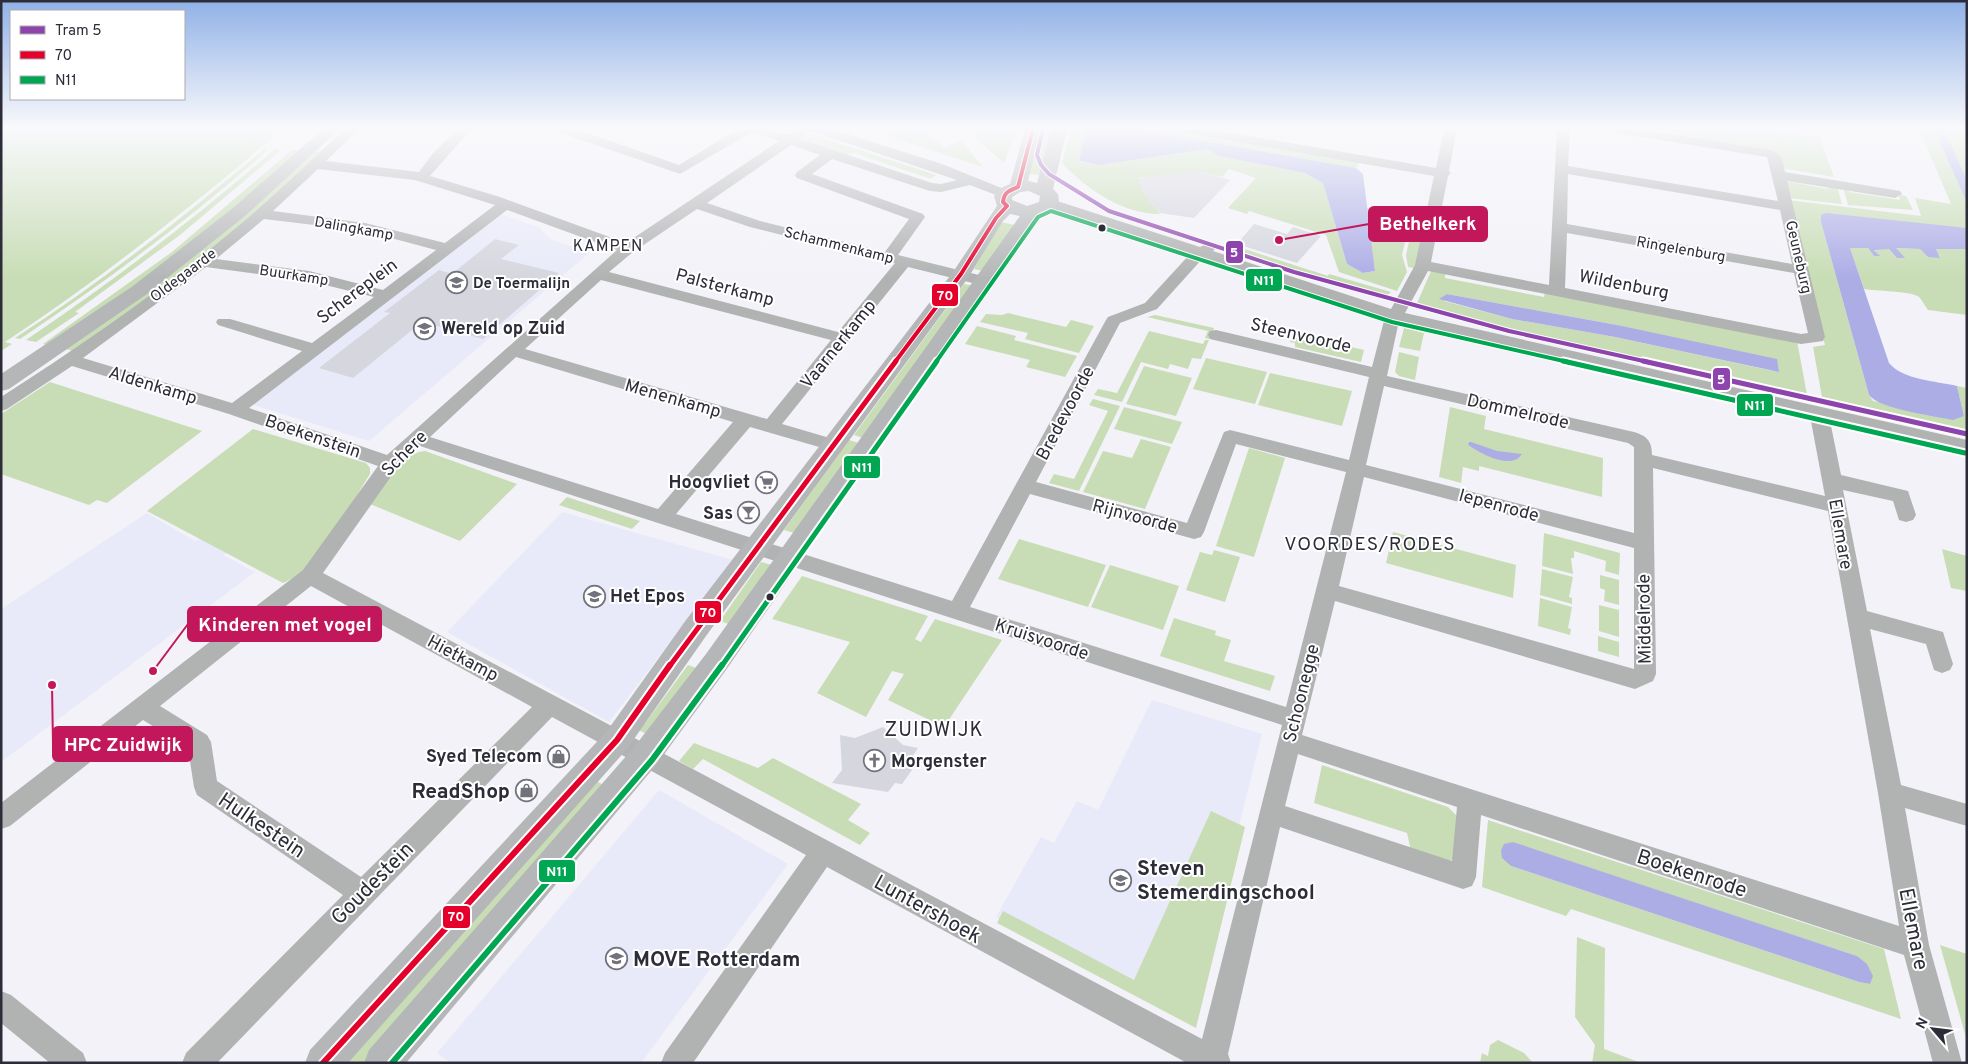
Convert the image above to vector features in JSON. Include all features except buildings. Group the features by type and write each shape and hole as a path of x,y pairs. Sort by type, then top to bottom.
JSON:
{"main road":[{"name":"Oldegaarde","path":"1,368 115,291 175,247 257,179"},
{"name":"Oldegaarde","path":"1,384 140,290 238,212 276,179"},
{"path":"382,1063 646,755 716,662 789,558 973,278 996,218 1010,195 1016,179"},
{"path":"324,1063 617,740 833,445 973,278 1042,201 1047,179"},
{"path":"1010,195 1030,186 1042,201"},
{"path":"1010,195 1020,211 1042,201"}],"street":[{"name":"Oldegaarde","path":"1,405 71,360 201,262 261,214 298,179"},
{"path":"424,179 628,249"},
{"name":"Schere","path":"1,818 310,576 390,463 598,274 628,249 730,179"},
{"name":"Vaarnerkamp","path":"771,426 842,338 897,259 918,217 812,179"},
{"path":"905,179 930,187 964,184 1010,195"},
{"path":"956,179 964,184"},
{"path":"1392,318 1408,295 1423,265 1443,179"},
{"path":"1558,291 1562,179"},
{"path":"1619,179 1787,207"},
{"name":"Geuneburg","path":"1780,179 1817,337"},
{"path":"1801,179 1895,194"},
{"path":"1042,201 1206,250 1392,318 1967,446"},
{"name":"Schammenkamp","path":"694,203 756,224 973,278"},
{"name":"Schereplein","path":"235,410 505,206"},
{"name":"Dalingkamp","path":"261,214 365,227 447,248"},
{"name":"Ringelenburg","path":"1560,227 1802,270"},
{"name":"Bredevoorde","path":"957,612 1114,320 1151,306 1195,257 1206,250"},
{"name":"Buurkamp","path":"201,262 309,276 385,295"},
{"name":"Wildenburg","path":"1423,265 1801,339 1817,337"},
{"name":"Palsterkamp","path":"598,274 842,338"},
{"name":"Schoonegge","path":"1214,1062 1272,813 1327,590 1354,468 1392,318"},
{"path":"224,322 314,349"},
{"name":"Steenvoorde","path":"1216,336 1378,377"},
{"name":"Menenkamp","path":"514,351 833,445"},
{"name":"Aldenkamp","path":"71,360 235,410"},
{"name":"Dommelrode","path":"1378,377 1634,438 1643,444 1644,459"},
{"name":"Boekenstein","path":"235,410 390,463"},
{"name":"Ellemare","path":"1817,412 1821,421 1890,793 1915,945 1948,1063"},
{"path":"662,518 746,419"},
{"name":"Rijnvoorde","path":"1026,486 1194,532 1230,436 1354,468"},
{"name":"Kruisvoorde","path":"417,440 957,612 1292,730"},
{"path":"1644,459 1836,506"},
{"name":"Middelrode","path":"1327,590 1635,680 1645,674 1644,459"},
{"name":"Iepenrode","path":"1354,468 1643,543"},
{"name":"Ellemare","path":"1831,480 1901,496 1906,514"},
{"name":"Hietkamp","path":"310,576 646,755"},
{"path":"1856,617 1935,638 1942,664"},
{"name":"Goudestein","path":"196,1063 362,892 549,704"},
{"name":"Hulkestein","path":"142,708 199,742 206,787 362,892"},
{"name":"Boekenrode","path":"1292,730 1470,802 1915,945"},
{"name":"Luntershoek","path":"646,755 1214,1062"},
{"path":"1890,793 1967,815"},
{"path":"1272,813 1463,877 1470,802"},
{"path":"676,1063 823,852"},
{"path":"1,1005 73,1063"}],"shaded area":[{"name":"Wereld op Zuid","path":"500,214 539,227 550,239 589,253 369,441 250,404"},
{"name":"Het Epos","path":"562,512 733,560 609,722 447,632"},
{"path":"147,513 195,541 244,524 255,537 223,555 255,572 1,762 1,609"},
{"name":"Steven Stemerdingschool","path":"1152,700 1262,734 1191,1018 996,917 1041,837 1054,843 1077,801 1098,810"},
{"name":"MOVE Rotterdam","path":"659,790 788,864 641,1063 451,1063 437,1053"}],"green space":[{"path":"1,179 224,179 147,240 5,342 12,344 1,351"},
{"path":"228,179 235,179 148,248 84,295 20,339 15,338 80,294"},
{"path":"240,179 247,179 180,235 75,312 79,313 36,342 26,340 91,295"},
{"path":"258,179 272,179 235,212 55,347 43,344 172,252"},
{"path":"275,179 293,179 256,213 193,265 74,351 61,348"},
{"path":"1078,179 1139,179 1144,193 1147,192 1153,202 1152,205 1155,206 1160,214 1132,210 1119,205"},
{"path":"1255,179 1315,179 1323,183 1347,264 1363,273 1375,271 1367,208 1407,215 1409,210 1412,210 1402,255 1407,272 1397,291 1339,272 1326,235 1249,211 1247,214 1228,208"},
{"path":"1940,179 1956,179 1967,203 1967,228 1821,222 1869,395 1873,401 1964,416 1957,386 1967,388 1967,438 1829,406 1822,397 1813,347 1825,345 1788,200 1921,216 1915,198 1951,204"},
{"path":"1784,181 1828,189 1828,185 1837,186 1842,204 1788,198"},
{"path":"1843,187 1848,188 1849,192 1900,200 1899,195 1906,196 1913,210 1848,205"},
{"path":"1416,211 1428,214 1419,255 1414,268 1408,267 1406,255"},
{"path":"1001,222 1019,226 988,272 974,269"},
{"path":"1226,243 1328,276 1329,274 1391,292 1383,299 1331,285 1220,250"},
{"path":"1850,248 1868,248 1874,256 1879,256 1874,249 1889,249 1897,258 1904,258 1895,248 1920,249 1928,257 1940,257 1935,249 1967,249 1967,315 1928,310 1920,298 1915,295 1864,289"},
{"path":"1432,269 1445,272 1445,278 1544,297 1545,291 1797,341 1808,400 1425,311 1420,309 1417,303","holes":["1447,294 1617,325 1778,372 1615,337 1512,319 1444,301"]},
{"path":"964,284 975,286 866,439 854,435"},
{"path":"1008,313 1066,327 1071,320 1094,326 1079,353 1025,339 1028,333 980,322 986,314 1002,315"},
{"path":"1155,315 1214,328 1210,339 1205,338 1208,331 1147,317"},
{"path":"977,326 1016,336 1014,340 1077,356 1065,377 1026,367 1030,360 965,344"},
{"path":"1404,328 1424,333 1420,351 1399,347"},
{"path":"1149,331 1203,344 1205,340 1209,340 1201,359 1192,358 1188,369 1170,364 1168,369 1141,362 1122,402 1094,395 1098,389 1117,393"},
{"path":"1293,334 1364,350 1361,362 1295,347 1295,343 1290,342"},
{"path":"1399,352 1419,357 1415,380 1399,376 1395,372"},
{"path":"1206,358 1267,372 1255,404 1193,389"},
{"path":"1144,366 1192,378 1176,416 1126,404"},
{"path":"1270,373 1352,391 1342,426 1258,405"},
{"path":"50,382 202,431 107,503 97,500 89,505 1,474 1,414"},
{"path":"1093,399 1120,406 1079,491 1049,483 1054,474 1074,479 1108,411 1089,405"},
{"path":"1124,407 1182,422 1172,444 1114,429"},
{"path":"1450,407 1486,416 1484,429 1603,458 1602,497 1479,466 1479,471 1463,467 1461,483 1439,477"},
{"path":"253,429 366,463 370,468 370,474 343,520 321,551 296,576 283,583 147,511"},
{"path":"1141,439 1171,447 1145,509 1083,492 1103,451 1132,458"},
{"path":"849,440 862,444 798,534 784,530"},
{"path":"1249,448 1285,458 1254,557 1216,546"},
{"path":"425,451 517,484 460,541 370,504 386,479 399,464 415,453"},
{"path":"567,497 640,521 632,529 559,505"},
{"path":"1393,532 1516,565 1513,598 1386,563"},
{"path":"1544,533 1620,553 1619,575 1605,571 1606,561 1574,551 1574,558 1571,558 1573,574 1542,566"},
{"path":"1019,539 1106,565 1088,607 998,579"},
{"path":"1942,549 1967,556 1967,591 1951,588"},
{"path":"1214,550 1240,557 1225,602 1186,590 1200,552 1212,555"},
{"path":"761,562 772,565 734,626 720,621"},
{"path":"1110,565 1179,586 1163,630 1091,607"},
{"path":"1542,569 1573,577 1569,597 1572,598 1572,604 1540,595"},
{"path":"1600,575 1619,580 1619,605 1604,601 1605,590 1600,588"},
{"path":"802,576 928,616 915,639 921,642 935,619 1002,640 944,727 888,700 904,674 892,671 866,717 817,693 850,642 772,619"},
{"path":"1540,598 1572,607 1568,628 1571,629 1570,635 1538,626"},
{"path":"1599,605 1619,610 1619,637 1599,631"},
{"path":"1174,618 1216,631 1215,635 1231,640 1224,661 1275,676 1270,691 1160,656"},
{"path":"1598,636 1619,642 1619,657 1598,651"},
{"path":"688,665 702,670 649,735 636,729 646,722"},
{"path":"694,743 758,768 773,758 861,804 848,820 870,833 860,845 703,759 693,769 679,761"},
{"path":"1322,765 1448,807 1460,819 1456,858 1445,863 1411,851 1407,833 1314,803"},
{"path":"591,778 612,790 373,1063 342,1063"},
{"path":"1211,811 1245,827 1196,1028 997,923 1003,911 1134,980"},
{"path":"1488,820 1884,949 1901,1019 1571,909 1566,916 1482,887","holes":["1513,843 1857,956 1870,984 1859,982 1511,866"]},
{"path":"1577,937 1605,948 1604,1049 1641,1063 1592,1063 1595,1045 1575,1017"},
{"path":"1940,945 1967,954 1967,1041"},
{"path":"1498,1040 1524,1053 1533,1063 1480,1063 1482,1053 1488,1056 1490,1045"}],"water":[{"path":"1315,179 1364,179 1375,271 1363,273 1347,264 1323,183"},
{"path":"1956,179 1967,180 1967,203"},
{"path":"1826,213 1967,228 1967,249 1936,249 1940,258 1928,257 1920,249 1896,248 1905,258 1897,258 1889,249 1874,250 1880,256 1874,256 1868,248 1850,248 1889,363 1895,369 1911,376 1957,386 1964,416 1953,420 1908,411 1884,404 1869,395 1821,222 1821,215"},
{"path":"1447,294 1617,325 1777,359 1779,372 1615,337 1512,319 1439,299"},
{"path":"1471,442 1497,451 1522,454 1517,459 1503,461 1487,456 1468,445"},
{"path":"1513,842 1857,956 1867,964 1873,976 1870,984 1859,982 1511,866 1502,858 1501,850 1504,844"}],"tram line":[{"name":"5","path":"1057,179 1109,211 1294,272 1509,331 1967,434"}],"transit line":[{"name":"70","path":"323,1063 617,740 696,628 961,274 996,218 1007,206 1003,202 1005,194 1009,190 1018,187 1020,179"},
{"name":"N11","path":"392,1063 652,760 722,666 1038,217 1051,211 1392,322 1965,453"}],"place":[{"name":"Bethelkerk","path":"1279,240"},
{"name":"De Toermalijn","path":"457,283"},
{"name":"Wereld op Zuid","path":"425,328"},
{"name":"Hoogvliet","path":"766,482"},
{"name":"Sas","path":"749,513"},
{"name":"Het Epos","path":"594,596"},
{"name":"Kinderen met vogel","path":"153,671"},
{"name":"HPC Zuidwijk","path":"52,685"},
{"name":"Syed Telecom","path":"558,756"},
{"name":"Morgenster","path":"875,761"},
{"name":"ReadShop","path":"526,791"},
{"name":"Steven Stemerdingschool","path":"1121,880"},
{"name":"MOVE Rotterdam","path":"617,959"}],"district":[{"name":"KAMPEN","path":"608,245"},
{"name":"VOORDES/RODES","path":"1370,543"},
{"name":"ZUIDWIJK","path":"934,729"}]}
